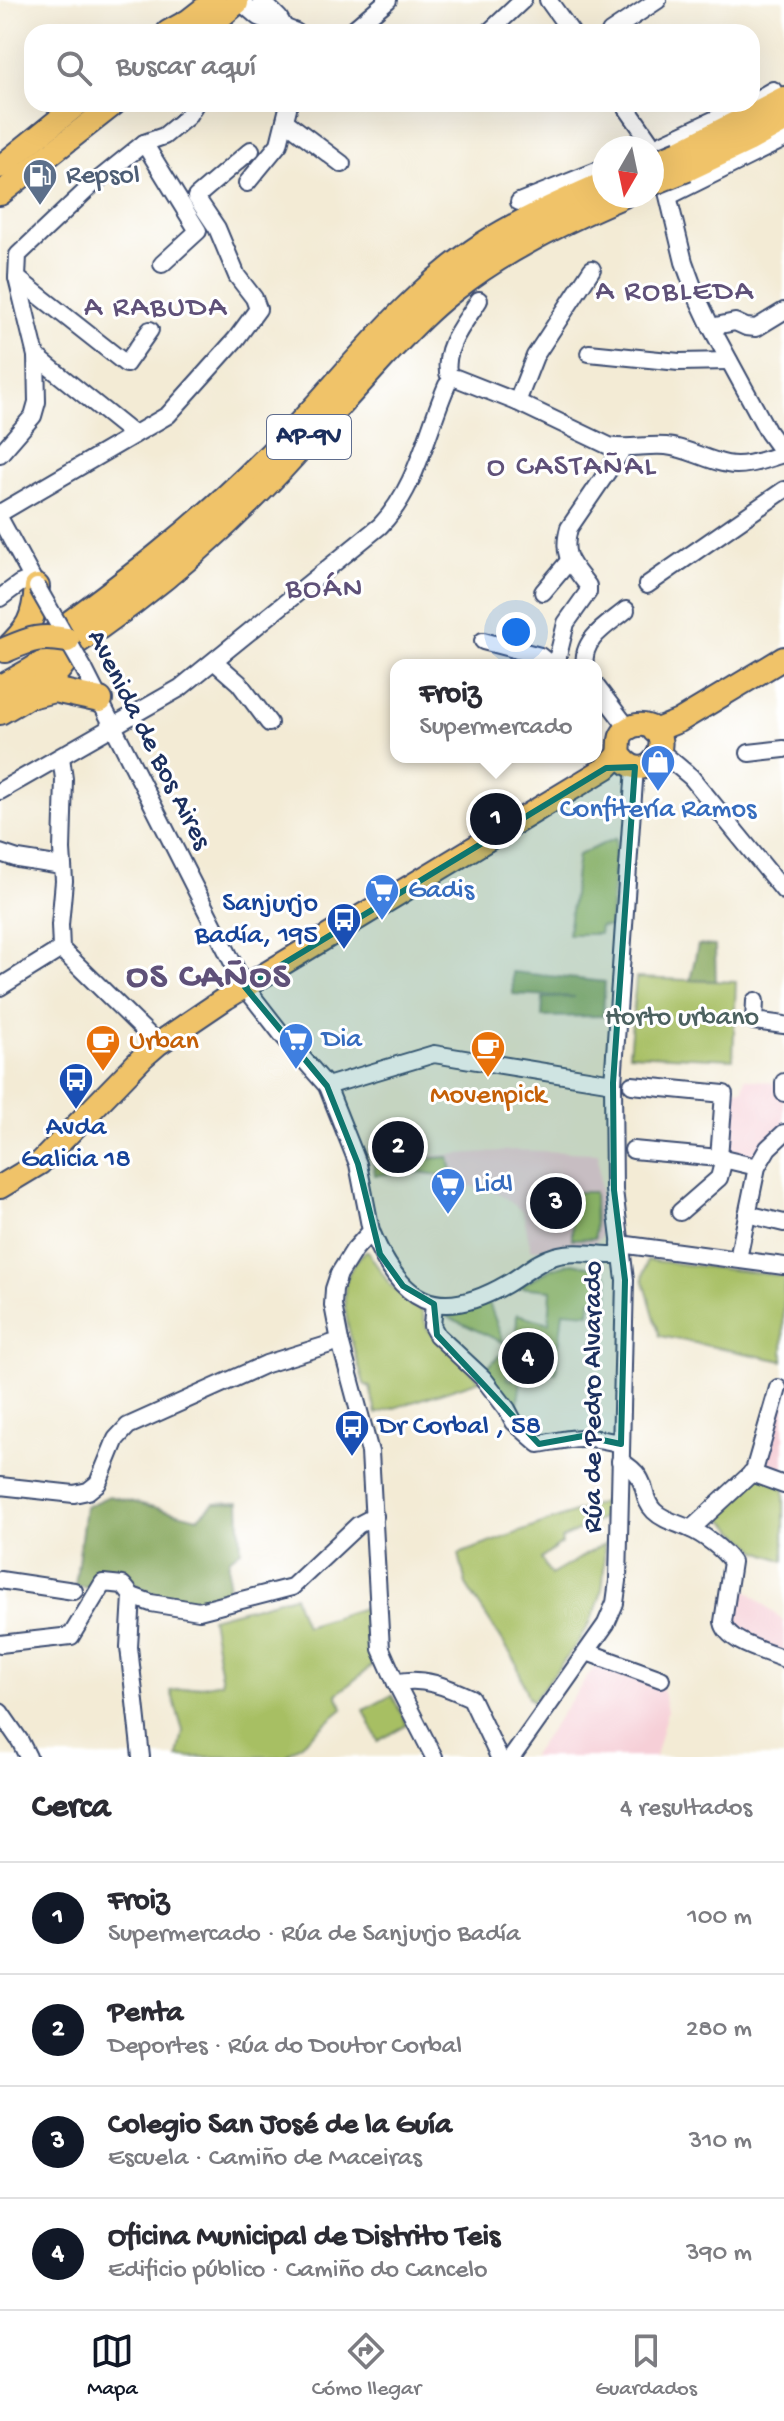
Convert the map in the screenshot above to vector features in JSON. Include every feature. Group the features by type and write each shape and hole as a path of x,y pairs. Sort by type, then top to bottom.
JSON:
{"highway":[{"path":"760,108 778,95"},
{"path":"664,186 683,161 754,112"},
{"path":"664,163 683,161 748,140 784,120"},
{"name":"AP-9V","path":"2,658 37,647 115,591 203,521 267,459 366,349 438,280 484,244 549,208 592,189"},
{"name":"AP-9V","path":"0,688 95,629 221,527 278,472 411,328 450,292 498,256 556,224 594,208"},
{"path":"2,658 26,631 35,606 34,583"},
{"path":"0,712 28,697 55,676 75,653 47,636 32,639 2,658"},
{"path":"28,697 54,690 100,700"}],"main road":[{"path":"183,24 240,1"},
{"path":"213,24 240,1"},
{"path":"0,167 68,112"},
{"path":"0,194 104,112"},
{"path":"0,1187 40,1163 158,1044 245,987 622,763 648,766 654,762 659,742 679,721 784,658"},
{"path":"622,763 619,739 628,728 642,725 659,742"}],"street":[{"path":"360,24 388,0"},
{"path":"498,24 523,0"},
{"path":"548,0 565,24"},
{"path":"622,24 658,0"},
{"path":"240,1 258,17 274,24"},
{"path":"0,454 33,416 39,384 36,356 17,278 18,255 92,185 144,143 164,136 190,112"},
{"path":"247,183 279,144 287,112"},
{"path":"630,112 646,136"},
{"path":"664,142 730,112"},
{"path":"285,121 342,164"},
{"path":"664,189 784,139"},
{"path":"144,143 198,231 162,264"},
{"path":"0,516 168,415 236,339 258,309 254,298 237,276 217,228 196,197 251,150"},
{"path":"519,202 592,173"},
{"path":"451,379 517,402 609,446 623,449 657,445 683,448 730,465 753,463 782,448 711,327 696,295 664,199"},
{"path":"517,402 535,356 592,269"},
{"path":"17,278 126,364 150,330"},
{"path":"0,791 180,688 394,512 416,468 451,379 446,362 449,348 479,300"},
{"path":"711,327 735,322 756,328 784,311"},
{"path":"589,353 679,362 729,361"},
{"path":"36,356 134,435"},
{"path":"554,659 566,623 588,592 588,586 566,555 569,528 623,449"},
{"path":"647,585 784,490"},
{"name":"Avenida de Bos Aires","path":"0,516 100,700 245,987 327,1086 358,1164 371,1231 393,1275 416,1296 434,1304"},
{"path":"543,592 569,561"},
{"path":"0,598 19,584 34,583"},
{"path":"584,659 587,643 626,610"},
{"path":"483,641 550,659"},
{"path":"214,661 239,683 269,723"},
{"path":"602,694 628,728"},
{"path":"659,742 784,891"},
{"path":"749,753 784,749"},
{"path":"61,757 64,779 61,949 158,1044"},
{"name":"Rúa de Pedro Alvarado","path":"512,1757 606,1624 615,1603 618,1581 625,1280 613,1169 613,1083 622,763"},
{"path":"0,853 62,866"},
{"path":"0,987 61,949"},
{"path":"755,1001 754,1021 784,1025"},
{"path":"327,1086 434,1054 613,1083"},
{"path":"784,1082 784,1093"},
{"path":"632,1085 724,1094 719,1178 680,1212"},
{"path":"738,1259 757,1167 768,1148 784,1133"},
{"path":"633,1150 721,1158 757,1167"},
{"path":"747,1214 784,1223"},
{"path":"371,1231 339,1274 333,1305 368,1441 375,1516 379,1634 384,1656 396,1683 434,1757"},
{"path":"621,1444 583,1436 539,1444 514,1422 483,1378 437,1335 432,1326 434,1304 447,1306 472,1301 499,1289 545,1259 558,1255 621,1250 738,1259 784,1266"},
{"path":"0,1486 74,1494 88,1491 98,1483 116,1439 128,1426 266,1364 340,1341"},
{"path":"691,1529 754,1471 778,1388"},
{"path":"620,1461 639,1475 650,1506 656,1513 691,1529 728,1555 732,1562 724,1630 731,1637 784,1659"},
{"path":"751,1473 784,1485"},
{"path":"0,1644 71,1636 103,1583 123,1585 132,1596 151,1603 199,1611 292,1587 358,1525 375,1516"},
{"path":"0,1580 74,1591"},
{"path":"132,1596 129,1647 141,1757"},
{"path":"587,1652 661,1679"},
{"path":"396,1683 405,1680 440,1684 471,1698 499,1757"},
{"path":"0,1712 28,1757"}],"highlighted area":[{"path":"635,767 613,1083 614,1190 625,1280 621,1444 583,1436 539,1444 437,1335 434,1304 403,1286 380,1254 358,1164 327,1086 245,987 606,768"}],"shaded area":[{"path":"745,1078 779,1084 784,1101 784,1129 776,1129 754,1159 727,1152 732,1089 743,1090"},
{"path":"515,1150 598,1153 603,1229 600,1238 593,1244 531,1250 523,1212 500,1194 419,1173 375,1175 372,1160"},
{"path":"784,1394 784,1481 759,1471"},
{"path":"736,1580 784,1622 784,1654 731,1631 732,1586"},
{"path":"595,1666 662,1687 667,1711 655,1757 531,1757"}],"green space":[{"path":"616,838 610,927 600,926 599,934 568,934 578,855"},
{"path":"698,945 715,946 716,981 690,980"},
{"path":"512,972 605,982 603,1016 542,1017 543,998 575,997 513,994"},
{"name":"Horto urbano","path":"636,978 736,982 733,1059 629,1054"},
{"path":"449,1157 453,1177 419,1172 375,1175 374,1163"},
{"path":"572,1192 594,1192 595,1238 572,1239"},
{"path":"364,1252 368,1252 390,1285 422,1311 427,1328 480,1380 376,1414 370,1387 364,1384 346,1317 348,1274"},
{"path":"647,1260 784,1276 783,1361 660,1336 643,1278"},
{"path":"572,1263 603,1269 609,1278 609,1301 591,1300 589,1313 563,1311 556,1373 544,1372 542,1341 516,1342 517,1314 549,1323 551,1290 518,1287 553,1268"},
{"path":"489,1303 504,1343 446,1316"},
{"path":"505,1351 508,1379 521,1380 517,1410 485,1369"},
{"path":"759,1471 784,1485 784,1561 758,1551 715,1512"},
{"path":"109,1496 198,1518 214,1503 239,1502 241,1550 229,1559 228,1594 202,1601 184,1601 152,1593 128,1578 103,1575 87,1588 75,1586 85,1507"},
{"path":"605,1501 604,1518 561,1539 562,1543 541,1559 551,1575 604,1544 602,1587 594,1614 579,1640 533,1701 528,1697 516,1662 466,1585 459,1554"},
{"path":"294,1596 305,1626 367,1607 368,1642 373,1665 337,1694 343,1709 285,1757 178,1757 183,1731 171,1691 222,1682 211,1618"},
{"path":"392,1695 407,1725 378,1741 364,1710"}],"place":[{"name":"Repsol","path":"40,207"},
{"name":"Confitería Ramos","path":"658,793"},
{"name":"Froiz","path":"496,819"},
{"name":"Gadis","path":"382,922"},
{"name":"Sanjurjo Badía, 195","path":"344,951"},
{"name":"Dia","path":"296,1071"},
{"name":"Urban","path":"103,1073"},
{"name":"Movenpick","path":"488,1079"},
{"name":"Avda Galicia 18","path":"76,1111"},
{"name":"Penta","path":"398,1147"},
{"name":"Colegio San José de la Guía","path":"556,1203"},
{"name":"Lidl","path":"448,1216"},
{"name":"Oficina Municipal de Distrito Teis","path":"528,1358"},
{"name":"Dr Corbal , 58","path":"352,1458"}],"district":[{"name":"A ROBLEDA","path":"675,293"},
{"name":"A RABUDA","path":"156,309"},
{"name":"O CASTAÑAL","path":"572,468"},
{"name":"BOÁN","path":"325,590"},
{"name":"OS CAÑOS","path":"209,978"}]}
